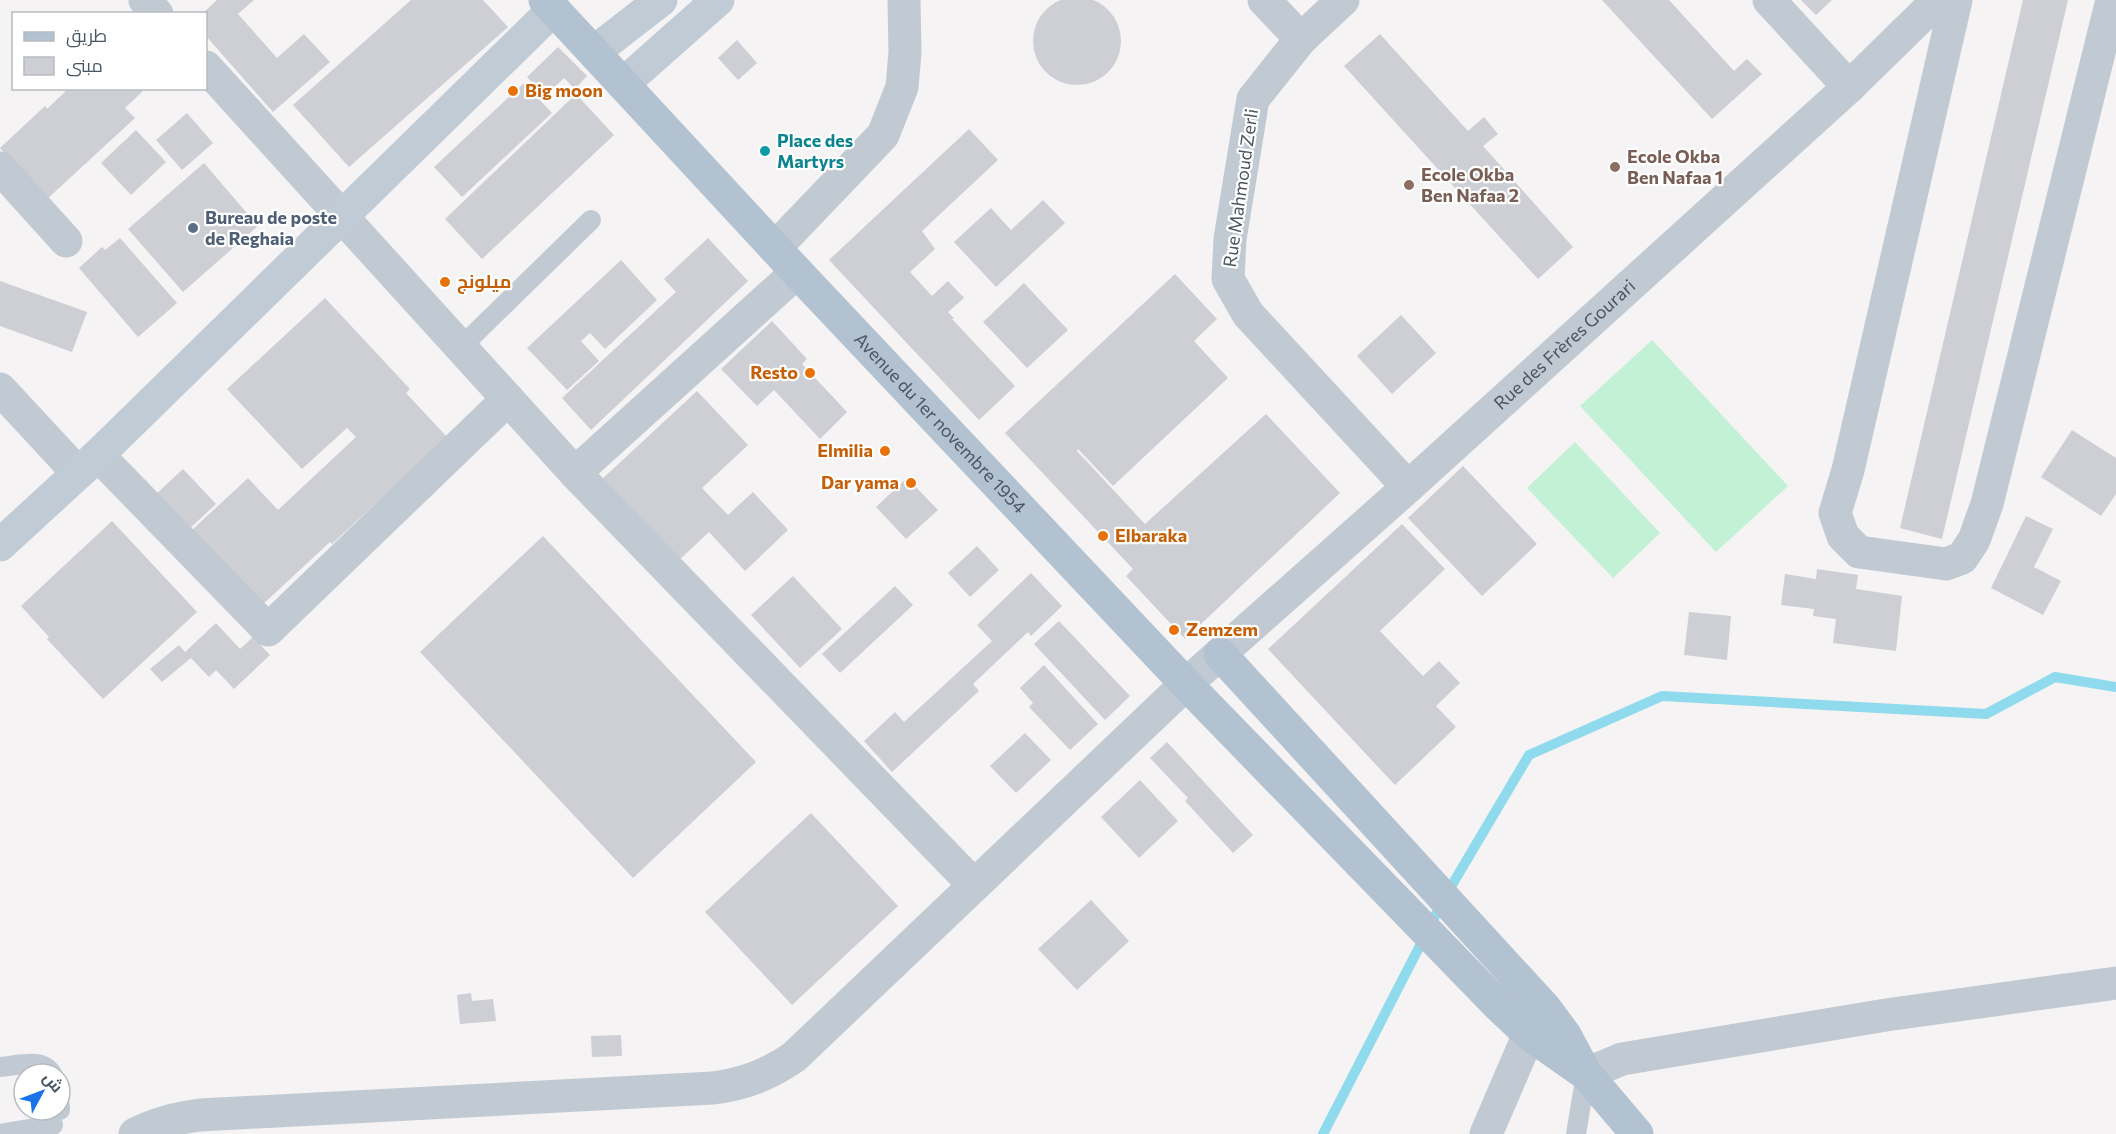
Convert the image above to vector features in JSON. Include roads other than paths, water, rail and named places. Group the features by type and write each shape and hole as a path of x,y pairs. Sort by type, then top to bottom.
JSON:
{"main road":[{"path":"594,52 661,0"},
{"path":"623,84 718,0"},
{"path":"0,545 88,464 342,217 549,5"},
{"name":"Avenue du 1er novembre 1954","path":"549,5 797,272 1186,684 1474,981 1529,1034 1586,1074"},
{"path":"1220,654 1545,1008 1564,1035 1586,1074 1636,1134"}],"street":[{"path":"145,0 155,12"},
{"path":"775,248 883,135 902,87 905,52 904,0"},
{"path":"1264,0 1301,39"},
{"name":"Rue Mahmoud Zerli","path":"1343,0 1301,39 1253,99 1230,239 1228,279 1248,314 1408,487"},
{"path":"1768,0 1849,87"},
{"name":"Rue des Frères Gourari","path":"135,1134 151,1126 200,1115 713,1088 745,1082 776,1070 794,1057 1186,684 1408,487 1849,87 1938,0"},
{"path":"1956,0 1851,458 1835,513 1843,536 1859,552 1946,564 1962,558 1974,540 1987,504 2112,0"},
{"path":"207,68 575,472 974,885"},
{"path":"0,168 66,241"},
{"path":"575,472 797,272"},
{"path":"0,389 88,464 268,630 508,399"},
{"path":"1586,1074 1622,1059 1886,1015 2116,983"},
{"path":"1486,1134 1529,1034"}],"lane":[{"path":"461,347 591,220"},
{"path":"1576,1134 1586,1074"},
{"path":"0,1134 40,1122"}],"waterway":[{"path":"1323,1134 1446,895 1529,755 1662,696 1986,714 2055,677 2116,687"}],"place":[{"name":"Big moon","path":"513,91"},
{"name":"Place des Martyrs","path":"765,151"},
{"name":"Ecole Okba Ben Nafaa 1","path":"1615,167"},
{"name":"Ecole Okba Ben Nafaa 2","path":"1409,185"},
{"name":"Bureau de poste de Reghaia","path":"193,228"},
{"name":"ميلونج","path":"445,282"},
{"name":"Resto","path":"810,373"},
{"name":"Elmilia","path":"885,451"},
{"name":"Dar yama","path":"911,483"},
{"name":"Elbaraka","path":"1103,536"},
{"name":"Zemzem","path":"1174,630"}]}
